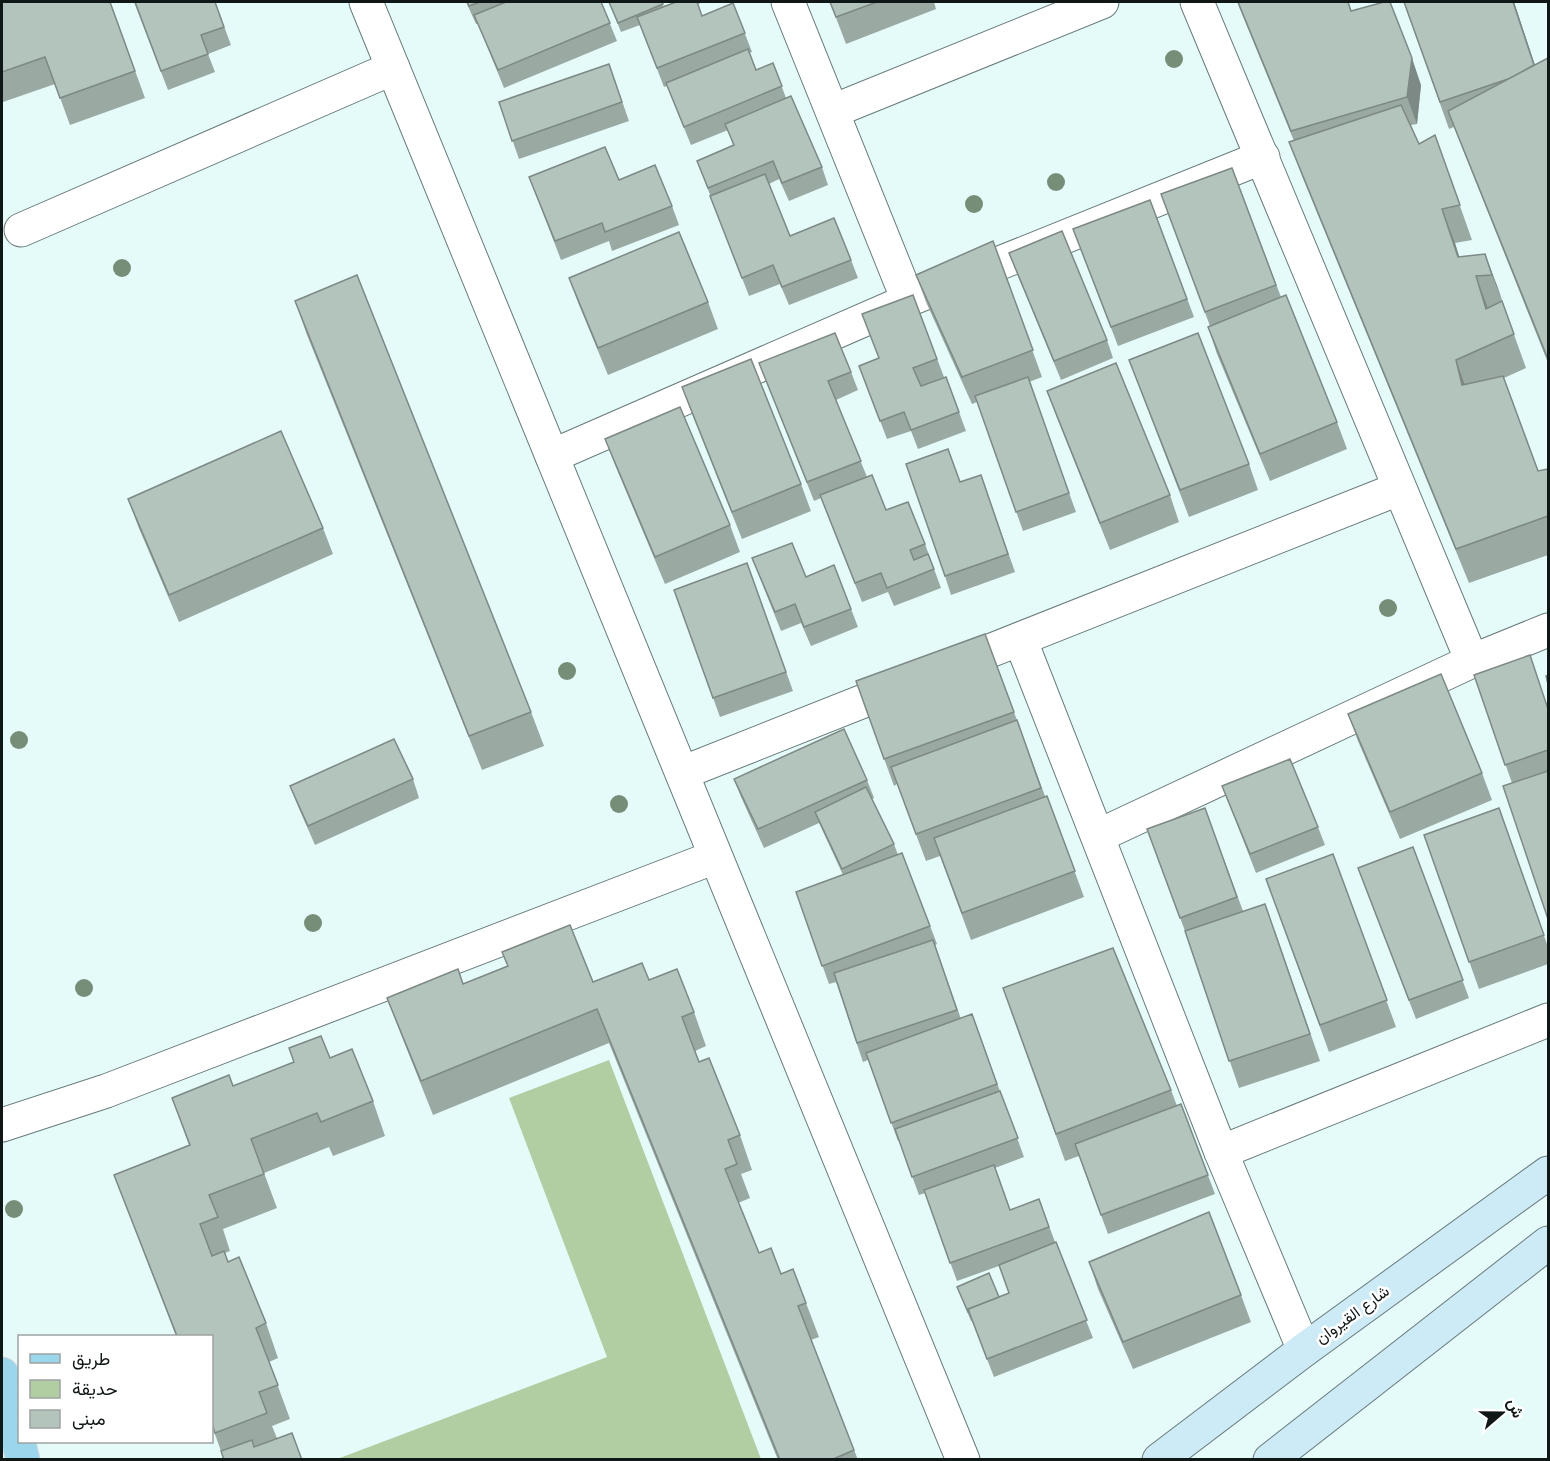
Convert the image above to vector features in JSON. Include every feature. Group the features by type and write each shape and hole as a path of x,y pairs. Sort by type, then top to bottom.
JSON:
{"main road":[{"name":"شارع القيروان","path":"1160,1460 1304,1350 1548,1173"},
{"path":"1270,1460 1548,1243"},
{"path":"2,1374 18,1440"},
{"path":"19,1443 23,1460"}],"street":[{"path":"366,2 963,1460"},
{"path":"788,2 908,300"},
{"path":"833,111 1102,2"},
{"path":"1197,2 1263,157 1398,489 1472,661"},
{"path":"21,230 393,68"},
{"path":"552,456 908,300 1263,157"},
{"path":"682,773 1398,489"},
{"path":"1098,836 1472,661 1548,630"},
{"path":"1020,639 1221,1152 1304,1350"},
{"path":"2,1125 118,1086 715,857"},
{"path":"1221,1152 1548,1020"}],"green space":[{"path":"609,1060 761,1459 337,1459 607,1357 509,1098"}],"building":[{"path":"2,2 110,2 135,71 60,98 45,57 2,72"},
{"path":"135,2 215,2 224,27 201,35 208,54 161,71"},
{"path":"467,2 480,2 469,6"},
{"path":"506,2 601,2 610,23 498,70 474,15"},
{"path":"609,2 662,2 663,4 618,23"},
{"path":"676,2 697,2 702,16 733,3 745,33 657,68 637,17"},
{"path":"830,2 877,2 836,17"},
{"path":"1238,2 1348,2 1351,11 1390,2 1412,58 1407,97 1291,131"},
{"path":"1404,2 1513,2 1534,65 1511,78 1440,102"},
{"path":"748,49 756,70 773,63 782,86 684,127 666,83"},
{"path":"1548,58 1548,359 1448,111"},
{"path":"609,64 622,102 512,141 499,102"},
{"path":"791,96 822,167 782,183 773,161 708,188 697,161 734,145 725,124"},
{"path":"1401,105 1419,144 1435,135 1460,205 1442,209 1458,257 1485,254 1492,275 1476,276 1486,309 1502,301 1514,334 1456,360 1462,385 1503,376 1538,471 1548,469 1548,516 1456,549 1289,142"},
{"path":"605,147 619,180 655,165 672,206 605,232 602,223 555,241 529,177"},
{"path":"1232,168 1276,285 1205,312 1161,194"},
{"path":"765,174 790,236 834,218 851,260 782,287 773,265 742,278 710,196"},
{"path":"1150,200 1187,299 1111,327 1073,229"},
{"path":"1062,231 1107,340 1054,361 1009,253"},
{"path":"679,232 708,302 598,348 569,278"},
{"path":"993,241 1033,350 962,377 916,275"},
{"path":"357,275 531,712 469,736 295,301"},
{"path":"913,295 937,359 913,368 921,386 946,377 959,412 911,430 904,412 880,421 859,366 879,358 862,314"},
{"path":"1286,295 1337,422 1260,454 1208,327"},
{"path":"835,333 851,372 828,381 861,461 807,482 759,363"},
{"path":"1198,333 1249,464 1180,490 1129,360"},
{"path":"751,359 801,484 732,512 682,387"},
{"path":"1116,363 1170,495 1100,523 1047,391"},
{"path":"1028,377 1069,493 1016,512 975,396"},
{"path":"680,407 730,525 655,557 605,439"},
{"path":"281,431 323,528 169,595 128,499"},
{"path":"948,449 960,482 981,475 1008,554 945,576 906,464"},
{"path":"872,475 886,510 908,502 925,544 910,550 914,560 928,554 934,569 887,588 881,573 855,583 820,495"},
{"path":"792,543 806,577 834,565 851,609 804,627 795,604 775,612 752,558"},
{"path":"747,563 786,672 713,698 674,590"},
{"path":"985,634 1014,712 884,759 856,681"},
{"path":"1530,655 1548,709 1548,750 1505,765 1474,675"},
{"path":"1441,674 1482,773 1390,812 1348,714"},
{"path":"1017,720 1041,788 916,834 891,767"},
{"path":"844,729 867,780 758,829 734,779"},
{"path":"394,739 413,779 308,826 290,786"},
{"path":"1290,759 1318,827 1250,854 1222,786"},
{"path":"1548,771 1548,919 1503,786"},
{"path":"866,787 894,844 842,869 815,812"},
{"path":"1047,796 1075,871 962,913 934,838"},
{"path":"1205,808 1237,897 1180,918 1147,829"},
{"path":"1499,808 1544,935 1469,962 1424,835"},
{"path":"1413,847 1463,980 1409,1000 1358,868"},
{"path":"902,853 930,926 822,966 796,892"},
{"path":"1333,854 1387,1000 1320,1025 1266,879"},
{"path":"1265,904 1310,1034 1229,1061 1185,931"},
{"path":"570,925 593,982 642,963 649,980 677,969 694,1012 682,1017 699,1062 709,1058 740,1135 728,1140 737,1164 725,1169 759,1253 771,1248 781,1274 793,1269 806,1303 798,1306 854,1450 831,1460 780,1460 597,1009 421,1081 387,998 458,969 463,984 508,966 502,952"},
{"path":"933,940 957,1010 857,1043 834,973"},
{"path":"1113,948 1171,1090 1056,1134 1003,988"},
{"path":"972,1014 997,1084 891,1123 866,1053"},
{"path":"321,1036 330,1058 352,1049 373,1101 321,1122 317,1113 251,1139 264,1174 209,1195 218,1217 200,1224 212,1256 224,1251 228,1262 239,1257 266,1323 256,1328 278,1385 259,1392 267,1413 215,1433 213,1427 213,1335 177,1335 114,1175 190,1145 172,1098 229,1075 233,1086 294,1062 289,1048"},
{"path":"1000,1091 1018,1138 912,1177 895,1129"},
{"path":"1181,1104 1208,1175 1101,1215 1075,1144"},
{"path":"994,1165 1010,1210 1039,1199 1049,1227 950,1263 924,1190"},
{"path":"1209,1212 1241,1295 1123,1342 1089,1262"},
{"path":"1056,1242 1087,1320 987,1359 968,1309 1009,1293 999,1265"},
{"path":"989,1273 999,1297 968,1309 968,1312 957,1287"},
{"path":"292,1433 302,1460 224,1460 221,1451 252,1440 254,1447"}]}
